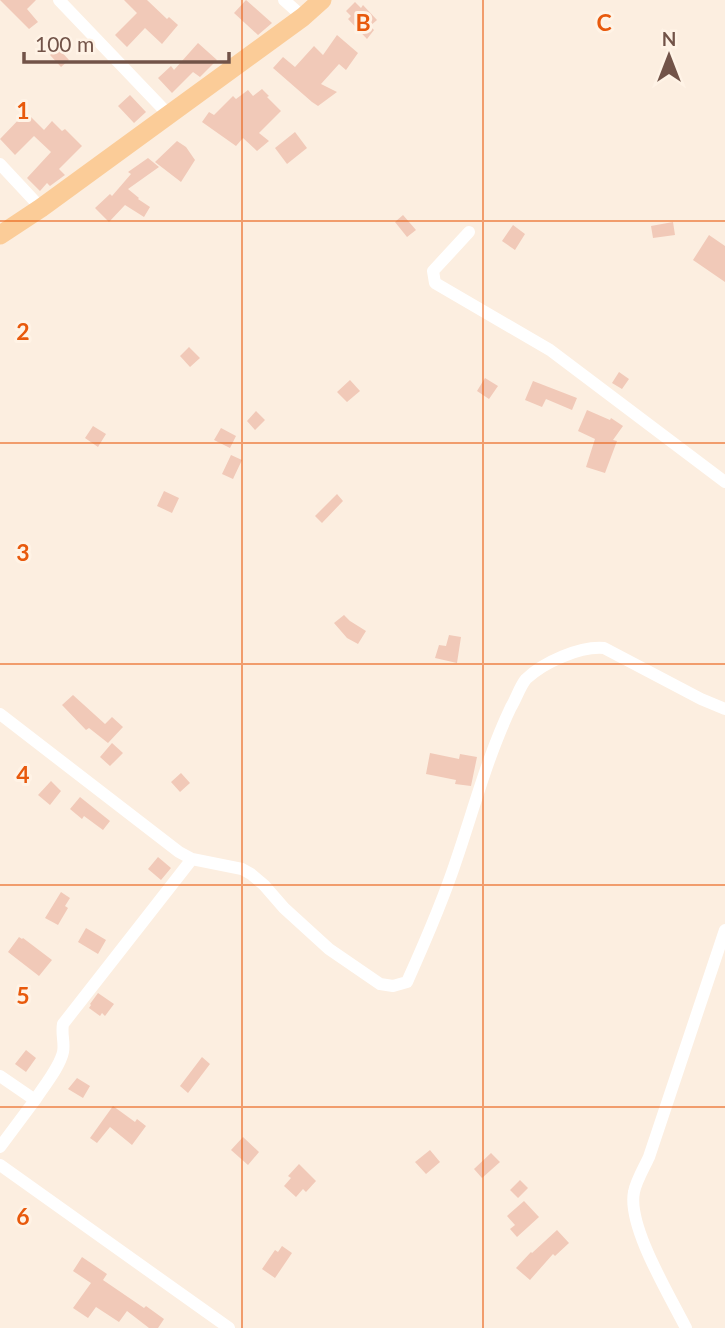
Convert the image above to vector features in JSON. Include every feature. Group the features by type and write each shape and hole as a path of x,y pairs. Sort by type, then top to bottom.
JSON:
{"main road":[{"path":"0,235 41,208 323,0"}],"street":[{"path":"59,0 168,114"},
{"path":"284,0 303,17"},
{"path":"0,164 41,208"},
{"path":"469,232 433,271 435,283 558,356 725,482"},
{"path":"0,715 179,852 192,859 242,869 251,874 329,949 380,984 393,986 407,982 427,938 503,725 525,680 565,655 593,647 604,648 725,709"},
{"path":"0,1147 61,1060 64,1045 63,1024 192,859"},
{"path":"685,1328 639,1234 633,1204 634,1192 649,1157 725,930"},
{"path":"0,1076 34,1100"},
{"path":"0,1165 229,1328"}],"building":[{"path":"0,0 36,0 27,9 38,22 29,29"},
{"path":"124,0 147,0 167,19 169,17 178,25 162,44 145,28 127,47 115,35 137,13"},
{"path":"246,0 272,23 258,35 234,13"},
{"path":"355,2 361,8 363,5 377,20 370,26 374,30 367,39 348,19 351,16 346,11"},
{"path":"337,35 358,53 346,70 339,64 321,84 337,92 318,106 273,68 283,57 295,67 314,46 323,55"},
{"path":"198,43 217,60 200,77 193,72 172,93 158,78 171,66 174,70"},
{"path":"58,48 69,60 61,67 50,55"},
{"path":"262,89 281,111 259,133 269,141 257,151 243,138 236,146 202,122 209,112 214,115 233,96 236,99 248,90 253,96"},
{"path":"130,95 146,112 134,123 118,106"},
{"path":"24,114 28,114 44,130 52,121 62,131 65,129 82,146 59,169 65,175 50,186 47,183 40,191 27,178 51,152 34,136 15,155 0,139"},
{"path":"295,132 307,148 287,164 275,148"},
{"path":"177,141 186,147 195,160 181,182 155,162"},
{"path":"148,158 159,167 128,189 150,207 144,217 125,205 109,222 95,208 110,194 112,196 131,174 128,172"},
{"path":"403,215 416,230 407,237 395,222"},
{"path":"673,222 675,235 653,238 651,226"},
{"path":"513,225 525,234 515,250 502,241"},
{"path":"709,235 725,246 725,282 693,260"},
{"path":"189,347 200,358 190,367 180,356"},
{"path":"619,372 629,379 622,389 612,383"},
{"path":"485,378 498,386 489,399 477,391"},
{"path":"350,380 360,391 347,402 337,392"},
{"path":"533,381 577,398 572,410 546,399 542,407 525,400"},
{"path":"587,410 610,420 611,418 623,426 613,440 617,441 605,473 586,467 595,439 578,431"},
{"path":"256,411 265,420 255,430 247,421"},
{"path":"93,426 106,434 98,447 85,438"},
{"path":"221,428 236,436 230,448 214,440"},
{"path":"231,455 242,460 233,479 222,474"},
{"path":"164,491 179,498 172,513 157,506"},
{"path":"337,494 343,501 322,523 315,516"},
{"path":"344,615 366,631 358,644 347,638 334,623"},
{"path":"449,635 461,637 457,663 435,658 439,645 446,646"},
{"path":"73,695 105,724 112,717 123,727 108,743 89,728 86,730 62,705"},
{"path":"112,743 123,753 110,766 100,757"},
{"path":"430,753 459,759 460,754 477,757 471,786 455,784 456,780 426,774"},
{"path":"181,773 190,783 180,792 171,782"},
{"path":"51,781 61,791 50,805 38,795"},
{"path":"80,797 110,821 103,830 70,809"},
{"path":"158,857 171,868 161,880 148,869"},
{"path":"61,892 70,898 65,906 68,908 58,925 45,918"},
{"path":"86,928 106,940 98,954 78,942"},
{"path":"19,937 52,960 39,976 8,952"},
{"path":"98,993 114,1004 105,1016 102,1013 100,1016 89,1008"},
{"path":"26,1050 36,1058 26,1072 15,1064"},
{"path":"202,1057 210,1064 188,1093 180,1086"},
{"path":"77,1078 90,1086 83,1098 68,1089"},
{"path":"113,1106 135,1122 137,1119 146,1126 132,1145 110,1127 97,1143 90,1138"},
{"path":"243,1137 259,1152 248,1165 231,1150"},
{"path":"430,1150 440,1162 426,1174 415,1162"},
{"path":"491,1153 500,1162 482,1178 474,1169"},
{"path":"299,1164 316,1181 306,1192 303,1189 296,1197 284,1186 291,1178 288,1176"},
{"path":"520,1180 528,1188 518,1198 510,1190"},
{"path":"524,1201 539,1217 517,1237 510,1229 515,1225 507,1216"},
{"path":"557,1230 569,1243 555,1256 553,1254 530,1280 516,1268"},
{"path":"282,1246 292,1253 275,1278 262,1269 275,1250 278,1252"},
{"path":"82,1257 107,1274 103,1280 164,1319 158,1328 149,1328 127,1311 119,1322 96,1307 88,1318 73,1308 91,1283 73,1271"}]}
